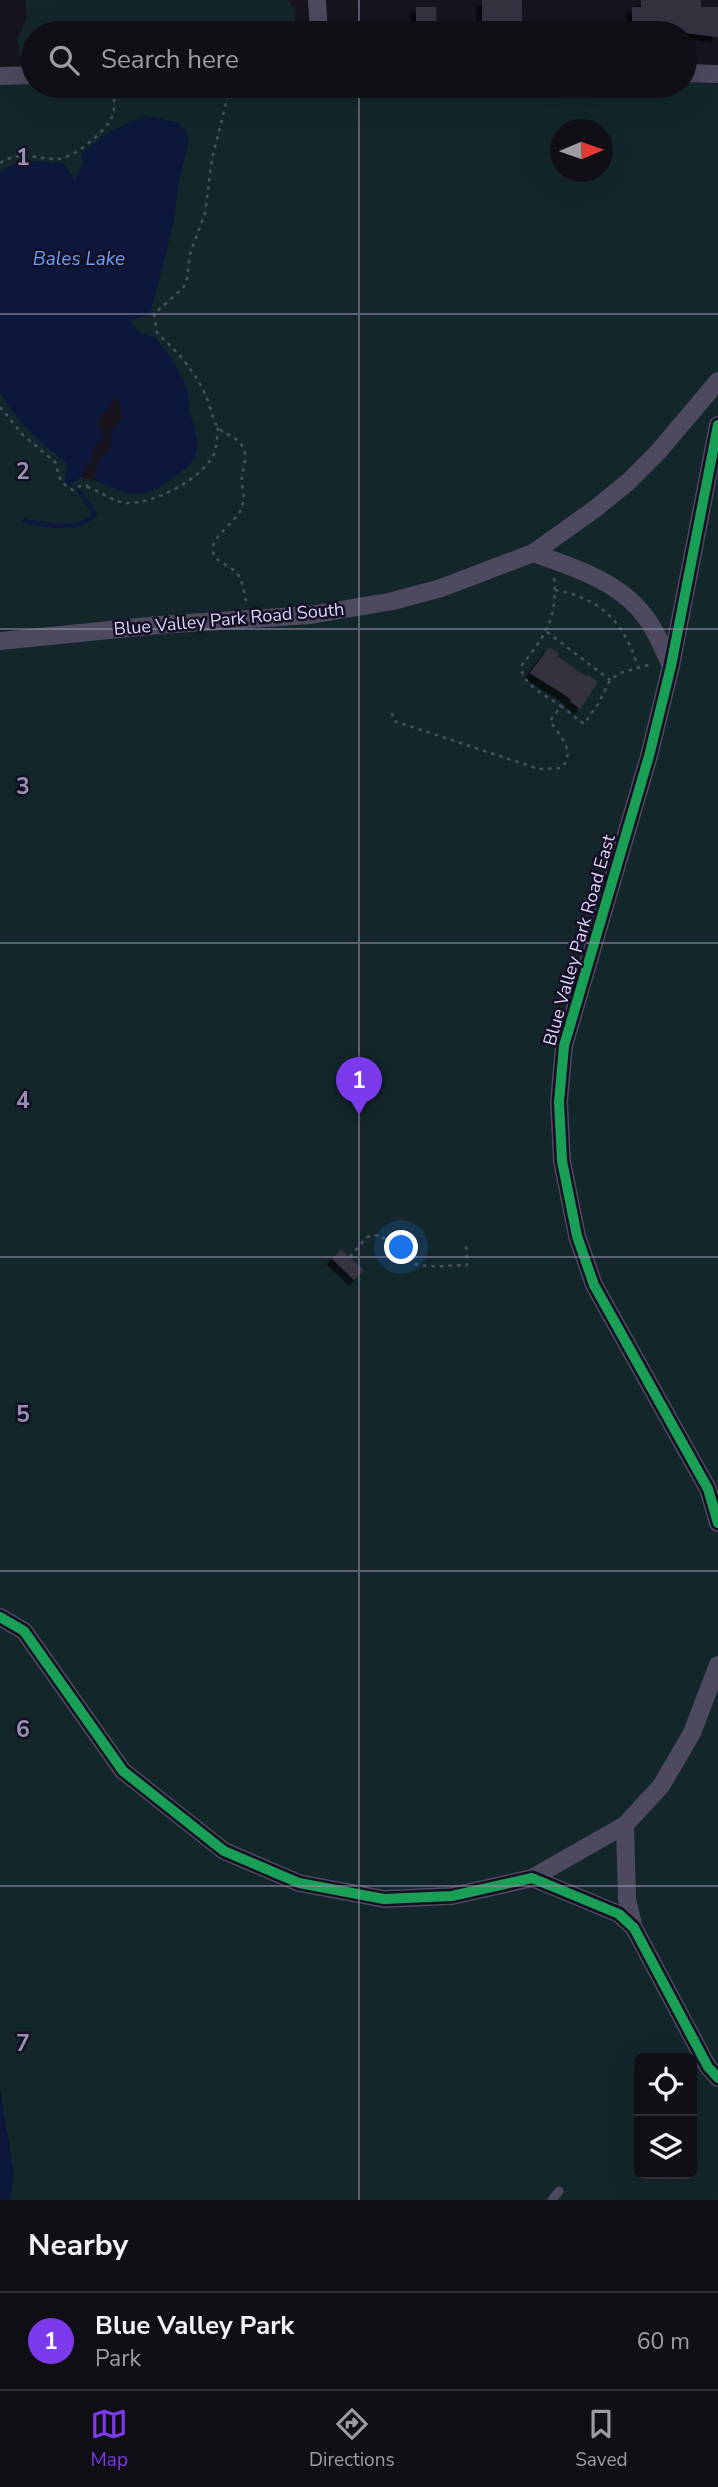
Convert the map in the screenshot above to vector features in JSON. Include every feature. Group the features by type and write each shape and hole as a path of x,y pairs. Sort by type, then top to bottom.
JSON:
{"street":[{"path":"317,0 318,21"},
{"path":"697,73 718,74"},
{"path":"0,76 21,75"},
{"name":"Blue Valley Park Road South","path":"0,641 159,625 311,615 393,601 441,588 533,553 628,482 658,452 718,382"},
{"name":"Blue Valley Park Road East","path":"718,425 649,757 564,1046 559,1102 562,1161 577,1236 594,1285 708,1489 718,1523"},
{"path":"533,553 607,583 633,602 649,621 669,661"},
{"path":"0,1617 24,1631 123,1771 224,1851 299,1882 384,1899 452,1896 532,1878 625,1825 661,1786 692,1733 718,1665"},
{"path":"625,1825 627,1899 634,1928 708,2067 718,2078"},
{"path":"532,1878 619,1914 634,1928"}],"lane":[{"path":"552,2200 559,2191"}],"path":[{"path":"0,163 24,155 62,159 85,146 110,122 114,111 114,98"},
{"path":"0,407 23,435 56,463 58,478 73,490 80,486 87,487 114,500 127,503 143,501 174,489 200,472 208,463 214,453 218,427 204,392 181,354 157,333 154,314 183,288 187,279 190,254 205,213 212,159 227,98"},
{"path":"218,427 236,438 244,449 244,502 239,514 215,541 213,555 237,574 244,587 248,619"},
{"path":"87,487 88,479"},
{"path":"552,560 555,590 552,616 547,632 522,666 520,671 524,679 584,724 610,680 638,667 669,661"},
{"path":"555,590 579,596 604,610 622,629 638,667"},
{"path":"547,632 610,680"},
{"path":"392,713 394,721 420,732 548,770 561,768 567,762 568,748 550,721 561,706"},
{"path":"350,1257 367,1237 380,1235 409,1263 467,1265 466,1242"}],"green space":[{"path":"25,0 288,0 295,9 295,21 25,21"},
{"path":"21,31 21,59 17,41"},
{"path":"697,80 718,81 718,2200 0,2200 0,83 21,84 21,98 697,98"}],"water":[{"name":"Bales Lake","path":"145,116 177,122 185,129 189,141 179,180 174,221 150,314 130,321 141,334 155,337 179,371 186,385 189,412 198,442 195,457 183,471 157,488 132,494 83,476 69,486 65,480 67,464 21,422 0,392 0,172 17,163 62,162 75,179 83,164 81,153 111,131"},
{"path":"0,2089 14,2173 10,2200 0,2200"}],"pier":[{"path":"118,395 122,419 111,431 110,449 99,459 94,481 82,478 83,469 91,462 94,447 104,437 97,421"}],"building":[{"path":"482,0 522,0 522,21 482,21"},
{"path":"641,0 701,0 701,7 718,7 718,37 697,34 697,21 632,21 632,7 641,7"},
{"path":"416,7 436,7 437,21 416,21"},
{"path":"549,647 559,654 557,656 598,682 580,709 571,699 530,673"},
{"path":"341,1249 364,1270 354,1280 332,1259"}],"waterway":[{"path":"24,521 71,526 88,520 95,514 79,491"}],"cycle path":[{"path":"718,425 671,666 649,756 564,1046 559,1102 562,1161 577,1236 594,1285 708,1489 718,1523"},
{"path":"0,1617 24,1631 123,1771 224,1851 299,1883 384,1899 452,1896 532,1878 619,1914 634,1928 708,2067 718,2078"}],"place":[{"name":"Blue Valley Park","path":"359,1115"}]}
